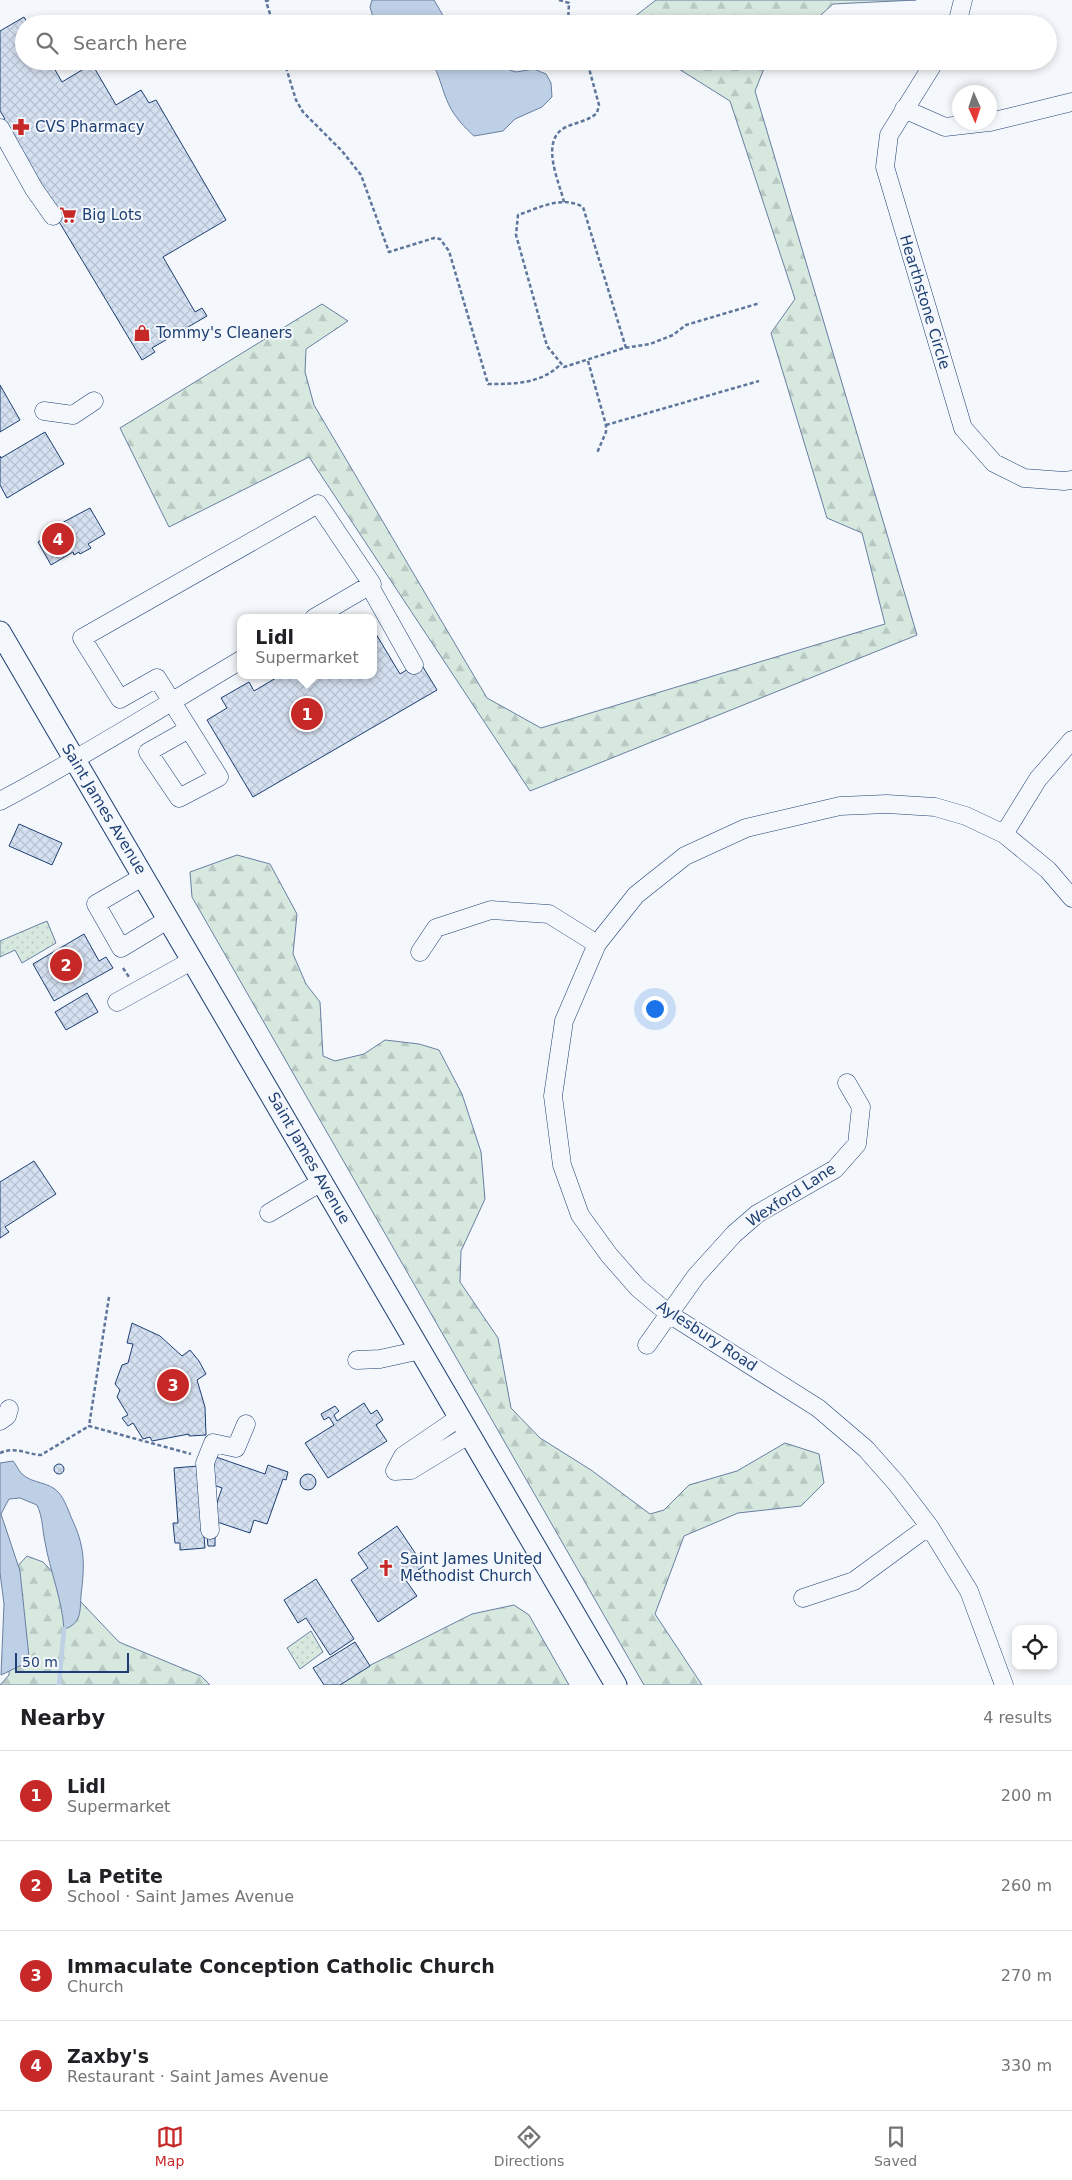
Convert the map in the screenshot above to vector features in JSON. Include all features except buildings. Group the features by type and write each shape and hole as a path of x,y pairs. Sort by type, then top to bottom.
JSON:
{"main road":[{"name":"Saint James Avenue","path":"0,632 323,1181 616,1685"}],"street":[{"path":"959,15 963,0"},
{"name":"Hearthstone Circle","path":"929,70 889,136 885,167 963,428 994,463 1024,478 1072,480"},
{"path":"997,120 1072,102"},
{"path":"904,109 945,127 952,127"},
{"path":"0,128 34,189 54,216"},
{"path":"44,411 73,415 94,401"},
{"path":"188,729 157,678 120,699 82,638 318,504 372,584 321,614"},
{"path":"369,585 414,665"},
{"path":"0,801 76,761 172,700 237,662"},
{"path":"1004,834 1038,779 1072,740"},
{"name":"Aylesbury Road","path":"1004,1685 969,1591 929,1526 897,1484 866,1449 818,1408 669,1314 638,1288 609,1255 580,1215 562,1165 553,1096 564,1021 596,944 636,895 685,856 746,828 840,806 887,804 935,806 966,816 1004,834 1048,870 1072,898"},
{"path":"144,876 96,904 121,948 169,918"},
{"path":"420,952 436,928 490,910 549,914 596,944"},
{"path":"117,1002 193,960"},
{"name":"Wexford Lane","path":"647,1345 696,1276 734,1234 757,1214 835,1169 858,1144 861,1107 847,1082"},
{"path":"269,1213 323,1181"},
{"path":"357,1360 380,1359 421,1350"},
{"path":"210,1530 206,1461 213,1442 236,1448 246,1424"},
{"path":"803,1598 854,1581 929,1526"}],"path":[{"path":"269,0 266,1 270,15"},
{"path":"559,0 569,3 569,15"},
{"path":"287,70 296,100 303,112 342,151 361,175 388,252 434,238 440,239 449,251 488,384 516,384 539,379 548,376 561,364"},
{"path":"564,202 551,150 554,141 564,128 588,119 597,113 598,105 589,70"},
{"path":"626,348 583,207 576,202 564,202 518,215 516,219 516,235 548,346 564,368 626,348 650,344 673,335 686,325 760,303"},
{"path":"588,361 606,426 606,432 597,453"},
{"path":"606,426 759,380"},
{"path":"89,1426 110,1298"},
{"path":"0,1454 10,1449 19,1449 41,1455 89,1426 195,1455 195,1461 206,1461"}],"green space":[{"path":"656,0 916,0 833,4 821,15 637,15"},
{"path":"680,70 763,70 755,91 917,635 530,791 309,457 169,527 120,428 322,304 348,321 306,349 305,372 314,405 487,698 541,728 885,624 862,533 827,518 771,333 795,299 730,101"},
{"path":"237,855 270,864 297,914 293,954 306,984 320,1002 323,1056 335,1061 364,1054 385,1040 419,1044 439,1050 462,1094 481,1152 485,1199 461,1251 460,1282 498,1338 511,1408 540,1438 591,1470 650,1514 664,1510 689,1485 737,1471 785,1443 819,1454 824,1483 801,1506 738,1513 684,1536 655,1614 702,1685 644,1685 192,897 190,872"},
{"path":"47,921 56,943 22,963 15,950 0,957 0,941"},
{"path":"27,1556 43,1562 119,1642 201,1676 210,1685 0,1685 9,1675 13,1571"},
{"path":"514,1605 529,1615 569,1685 331,1685 472,1614"},
{"path":"311,1631 323,1652 300,1669 287,1648"}],"water":[{"path":"372,0 434,0 443,15 372,15 370,7"},
{"path":"436,70 510,70 516,72 536,70 546,74 551,83 552,97 542,107 515,119 503,131 474,136 460,122 451,109"},
{"path":"13,1461 26,1477 50,1486 63,1498 79,1537 83,1555 83,1573 79,1616 74,1624 64,1629 61,1607 37,1505 20,1498 9,1499 1,1514 20,1571 29,1657 28,1662 1,1675 4,1604 0,1573 0,1463"}],"waterway":[{"path":"59,1685 64,1629"}],"place":[{"name":"CVS Pharmacy","path":"21,127"},
{"name":"Big Lots","path":"68,215"},
{"name":"Tommy's Cleaners","path":"142,333"},
{"name":"Zaxby's","path":"58,539"},
{"name":"Lidl","path":"307,714"},
{"name":"La Petite","path":"66,965"},
{"name":"Immaculate Conception Catholic Church","path":"173,1385"},
{"name":"Saint James United Methodist Church","path":"386,1568"}]}
